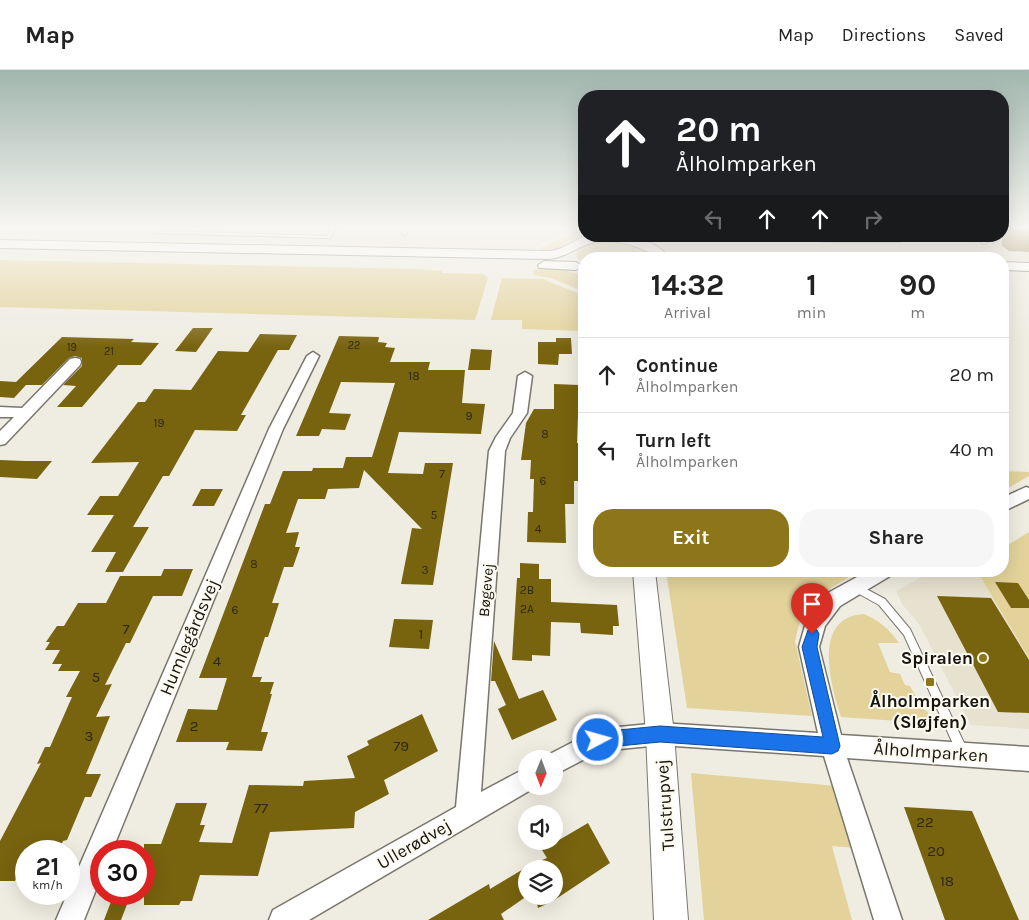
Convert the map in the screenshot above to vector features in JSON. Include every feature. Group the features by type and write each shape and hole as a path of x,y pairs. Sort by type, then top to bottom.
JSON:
{"street":[{"path":"559,268 578,268"},
{"path":"1009,277 1029,278"},
{"name":"Humlegårdsvej","path":"70,920 276,429 313,356"},
{"path":"0,440 74,362"},
{"name":"Bøgevej","path":"468,811 497,451 503,437 520,413 525,376"},
{"path":"0,412 26,413"},
{"path":"1009,502 1026,493"},
{"name":"Tulstrupvej","path":"645,577 660,734 672,920"},
{"path":"874,577 833,600 816,622 810,647 832,746 888,920"},
{"path":"563,759 598,740 660,734"},
{"name":"Ålholmparken","path":"660,734 1029,759"},
{"name":"Ullerødvej","path":"296,916 468,811 518,784"}],"lane":[{"path":"855,588 882,602 907,632 963,754"}],"shaded area":[{"path":"0,268 355,268 417,269 442,271 442,273 483,274 488,278 475,320 0,307"},
{"path":"562,269 578,274 578,289 551,278 533,275 533,270"},
{"path":"502,278 543,279 578,294 578,331 522,329 522,320 491,320"},
{"path":"1009,471 1029,472 1029,476 1009,488"},
{"path":"1029,532 1029,658 981,577 1009,577 1009,544"},
{"name":"Spiralen","path":"1029,537 1029,729 971,725 919,624 902,604 896,591 922,577 1009,577 1009,562"},
{"path":"667,577 849,577 813,599 800,621 795,641 812,716 687,708"},
{"path":"864,614 884,626 899,643 878,643 890,672 900,674 905,685 910,686 923,709 928,712 927,723 841,717 830,671 829,654 831,639 837,627 848,618"},
{"path":"691,773 837,786 856,848 832,846 852,920 704,920"}],"building":[{"path":"193,328 213,328 196,352 175,351"},
{"path":"260,334 297,335 289,350 278,350 241,415 246,415 237,431 195,430 169,476 163,476 133,527 149,527 123,572 105,572 116,552 91,552 114,515 87,515 100,496 118,496 139,462 91,463 138,402 145,402 154,389 191,390 218,351 248,352"},
{"path":"339,336 379,337 378,342 387,343 385,347 395,348 390,362 430,362 428,370 465,370 462,403 485,404 481,434 399,432 388,473 423,474 425,463 453,463 433,585 401,584 412,528 422,529 364,470 359,488 328,489 325,499 298,499 286,533 299,532 295,547 300,547 293,567 284,567 272,603 279,603 252,677 262,677 260,682 274,682 261,732 268,732 262,751 226,750 229,742 176,742 188,709 217,710 227,678 199,678 265,504 270,504 283,471 343,468 346,457 372,457 395,383 341,382 329,413 351,414 345,430 322,429 319,436 296,436"},
{"path":"62,337 134,339 131,342 159,343 141,365 118,365 82,407 57,407 76,386 63,385 82,366 82,358 75,356 69,358 42,385 26,385 14,398 0,397 0,381 16,382"},
{"path":"556,338 571,338 572,354 559,354 558,365 538,364 538,342 556,342"},
{"path":"471,349 492,350 490,370 468,370"},
{"path":"554,384 578,385 578,481 574,481 574,504 565,504 566,543 527,542 528,512 533,512 534,479 530,479 531,460 521,460 526,423 534,409 554,409"},
{"path":"0,460 52,461 37,479 0,477"},
{"path":"201,489 223,489 214,506 192,506"},
{"path":"520,563 539,564 539,579 551,579 551,602 617,605 619,626 613,626 613,635 581,633 580,623 551,622 550,656 532,655 532,661 512,660 517,578 520,578"},
{"path":"164,569 193,569 182,596 153,596 130,643 126,643 105,685 112,684 96,717 110,716 86,774 101,774 91,797 85,797 67,840 15,840 15,881 0,881 0,841 41,763 37,764 45,747 50,747 72,697 66,697 80,671 58,671 62,664 52,664 60,650 45,650 50,642 46,642 57,626 64,626 78,603 106,603 120,576 161,576"},
{"path":"995,582 1018,583 1029,600 1029,608 1011,608"},
{"path":"937,596 991,598 1029,660 1029,713 998,712"},
{"path":"394,619 433,620 429,649 389,647"},
{"path":"494,641 519,699 543,690 557,720 512,740 498,709 506,705 495,681 491,681"},
{"path":"422,714 438,751 384,780 389,794 355,812 354,828 270,832 258,876 200,875 192,901 181,901 179,905 155,905 155,844 161,844 176,803 207,803 200,825 205,825 199,842 232,843 249,785 303,786 304,781 355,778 347,756 369,745 367,741"},
{"path":"904,807 972,811 1019,920 945,920"},
{"path":"588,823 610,863 563,894 563,860 542,860 547,858 542,850 563,850 563,838"},
{"path":"518,872 518,902 501,914 504,920 428,920 489,884 490,889"},
{"path":"110,905 127,905 121,920 104,920"}],"place":[{"name":"Spiralen","path":"983,658"},
{"name":"Ålholmparken (Sløjfen)","path":"930,682"}],"route":[{"path":"598,740 660,734 832,746 810,647 812,634"}]}
